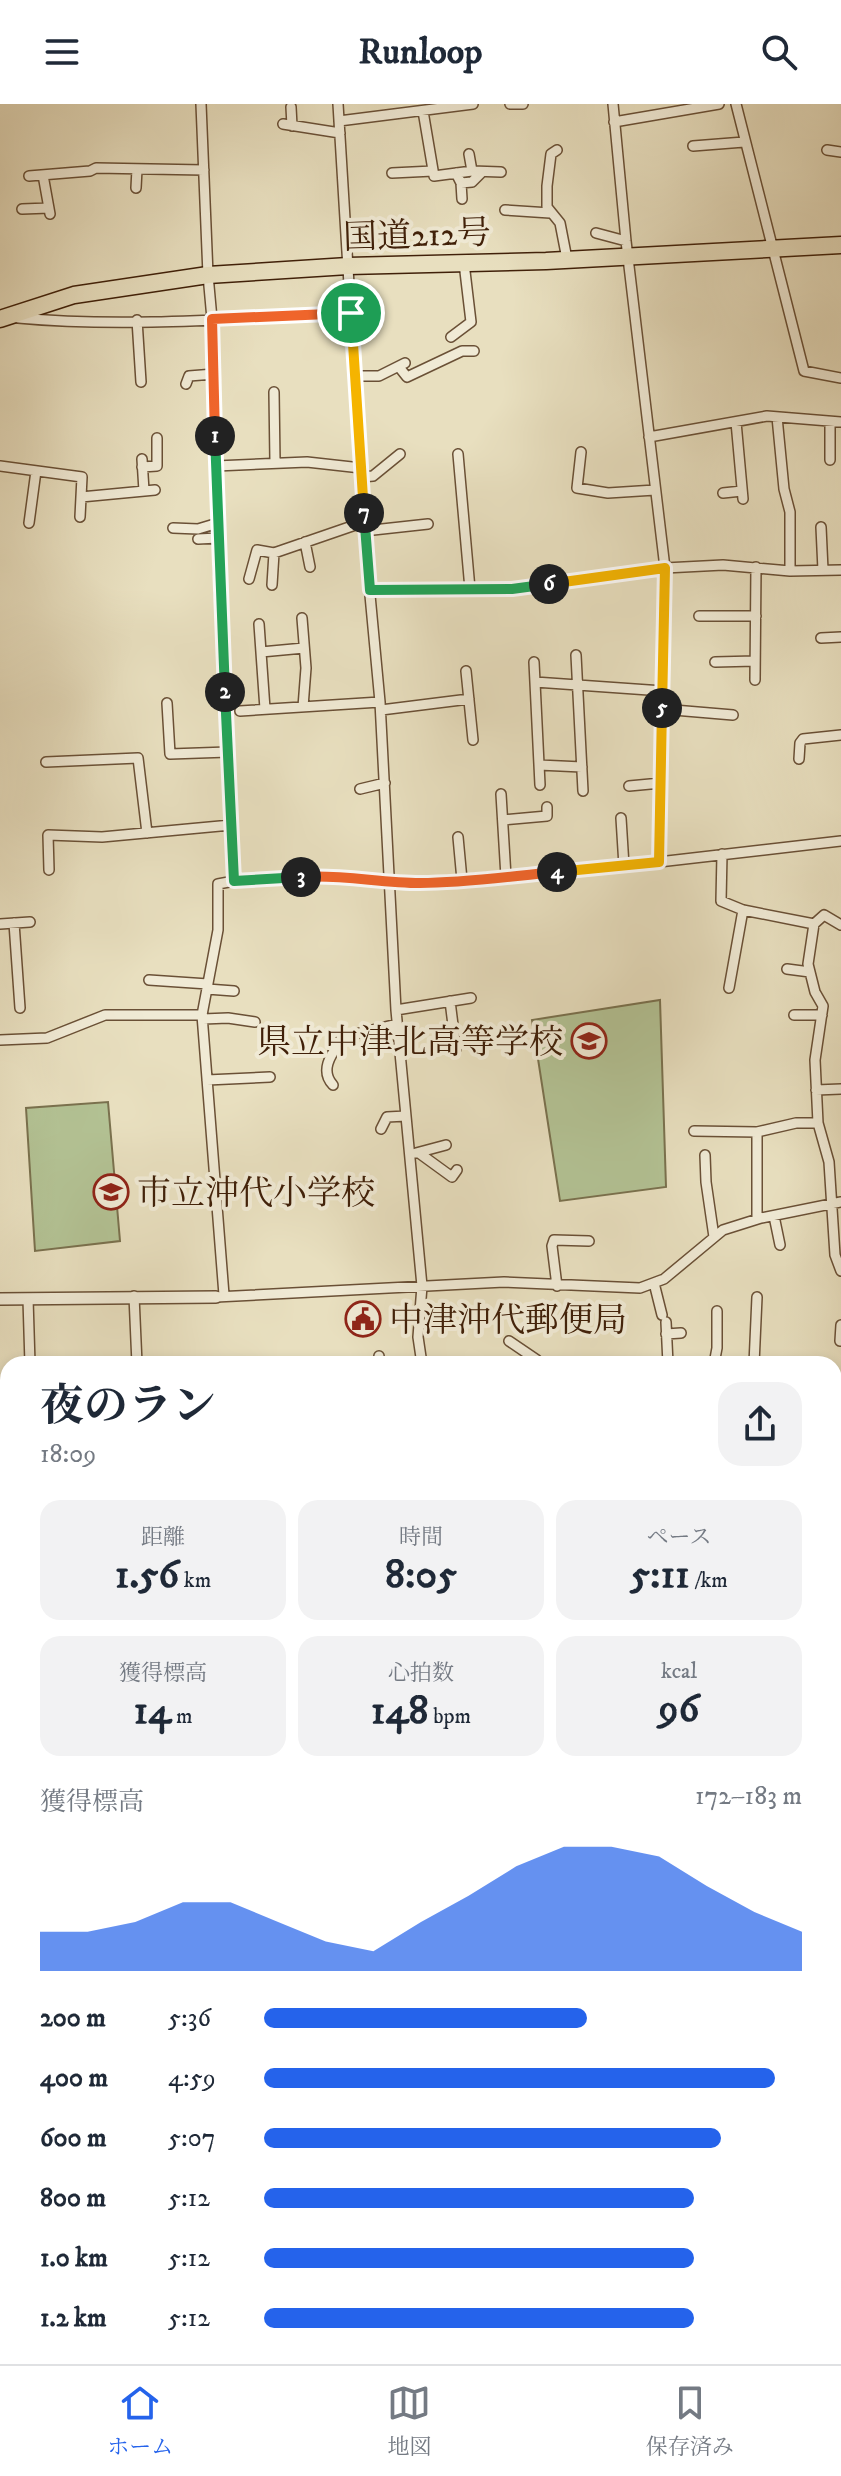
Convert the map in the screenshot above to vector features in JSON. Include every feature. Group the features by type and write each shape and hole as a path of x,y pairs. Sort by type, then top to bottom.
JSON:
{"highway":[{"name":"国道212号","path":"3,318 74,295 208,275 348,266 567,259 627,248 841,245"}],"street":[{"path":"201,104 234,881"},
{"path":"338,104 364,526 381,706 397,1024 406,1116 414,1154 422,1286 418,1337 421,1356"},
{"path":"339,121 473,104"},
{"path":"510,104 523,104"},
{"path":"613,104 665,568 659,862"},
{"path":"614,122 719,104"},
{"path":"736,104 804,371 841,378"},
{"path":"291,107 287,125 340,133"},
{"path":"423,111 434,176 501,172"},
{"path":"693,146 744,142"},
{"path":"557,150 551,154 547,186 550,213 560,223 567,259"},
{"path":"827,150 841,152"},
{"path":"469,154 477,172"},
{"path":"29,176 96,168 204,170"},
{"path":"136,188 137,169"},
{"path":"392,173 433,171"},
{"path":"461,183 472,182 477,172"},
{"path":"456,173 461,183 462,199"},
{"path":"22,209 49,211 43,175"},
{"path":"505,210 550,213"},
{"path":"596,233 627,248"},
{"path":"451,337 471,322 464,263"},
{"path":"3,318 77,321 351,313"},
{"path":"137,320 141,382"},
{"path":"355,376 379,376 402,365 407,377 462,351 474,351"},
{"path":"186,384 189,376 214,374"},
{"path":"274,392 275,462"},
{"path":"649,437 767,416 841,422"},
{"path":"777,417 784,489 790,512 790,571"},
{"path":"723,493 742,495 736,422"},
{"path":"830,422 830,460"},
{"path":"81,497 149,490 142,463 157,466 157,438"},
{"path":"581,452 577,488 608,493 655,490"},
{"path":"216,466 307,462 373,476 400,454"},
{"path":"458,454 470,589"},
{"path":"0,466 82,477 80,517"},
{"path":"29,523 36,471"},
{"path":"173,528 198,529 218,523"},
{"path":"249,579 257,550 274,553 364,526 428,524"},
{"path":"821,527 823,570"},
{"path":"198,539 218,538"},
{"path":"305,542 310,567"},
{"path":"272,585 274,553"},
{"path":"370,590 512,589 665,568 723,565 790,571 841,570"},
{"path":"755,680 756,567"},
{"path":"699,616 756,616"},
{"path":"302,618 303,707"},
{"path":"259,624 265,709"},
{"path":"821,638 841,637"},
{"path":"261,652 304,648"},
{"path":"576,655 583,791"},
{"path":"715,662 755,661"},
{"path":"534,662 540,785"},
{"path":"466,671 473,740"},
{"path":"535,682 663,691"},
{"path":"240,711 469,699"},
{"path":"167,703 170,754 228,752"},
{"path":"662,709 733,715"},
{"path":"799,759 803,739 841,735"},
{"path":"46,762 138,758 147,833"},
{"path":"539,765 582,767"},
{"path":"360,789 385,783"},
{"path":"629,786 661,783"},
{"path":"501,794 506,877"},
{"path":"503,820 547,816 547,807"},
{"path":"621,818 624,866"},
{"path":"49,870 48,835 102,837 231,825"},
{"path":"458,837 462,880"},
{"path":"220,1296 203,1017 218,930 218,884 324,875 390,882 506,877 841,841"},
{"path":"722,854 721,901 743,910 814,924"},
{"path":"729,988 743,910"},
{"path":"841,925 824,915 814,924 808,964 815,992 823,1006 815,1060 818,1123 836,1203 835,1255 841,1271"},
{"path":"0,924 30,922"},
{"path":"14,923 20,1008"},
{"path":"787,969 810,972"},
{"path":"149,980 234,991"},
{"path":"396,1010 471,998"},
{"path":"450,1001 456,1049"},
{"path":"0,1040 47,1038 105,1015 228,1018 255,1022"},
{"path":"794,1015 822,1015"},
{"path":"333,1085 328,1080 327,1061 343,1037 397,1024"},
{"path":"207,1080 270,1077"},
{"path":"816,1090 841,1089"},
{"path":"381,1129 387,1117 406,1116"},
{"path":"694,1131 757,1132 796,1123 818,1123"},
{"path":"757,1132 757,1219"},
{"path":"414,1154 446,1145"},
{"path":"414,1154 452,1177 457,1170"},
{"path":"705,1155 714,1237"},
{"path":"0,1299 220,1296 504,1282 640,1288 664,1279 723,1230 757,1219 836,1203"},
{"path":"774,1216 780,1245"},
{"path":"557,1286 554,1240 589,1241"},
{"path":"654,1283 664,1319 667,1356"},
{"path":"134,1296 137,1356"},
{"path":"754,1356 757,1297"},
{"path":"28,1299 30,1356"},
{"path":"716,1356 717,1311"},
{"path":"840,1341 841,1325"},
{"path":"666,1334 681,1333"},
{"path":"509,1341 533,1356"}],"green space":[{"path":"660,1000 666,1187 560,1201 532,1020"},
{"path":"108,1102 120,1241 35,1251 26,1108"}],"place":[{"name":"県立中津北高等学校","path":"589,1041"},
{"name":"市立沖代小学校","path":"111,1192"},
{"name":"中津沖代郵便局","path":"363,1319"}],"route":[{"path":"351,313 370,590 512,589 665,568 659,862 425,883 324,875 234,881 219,577 212,319 351,313"}]}
